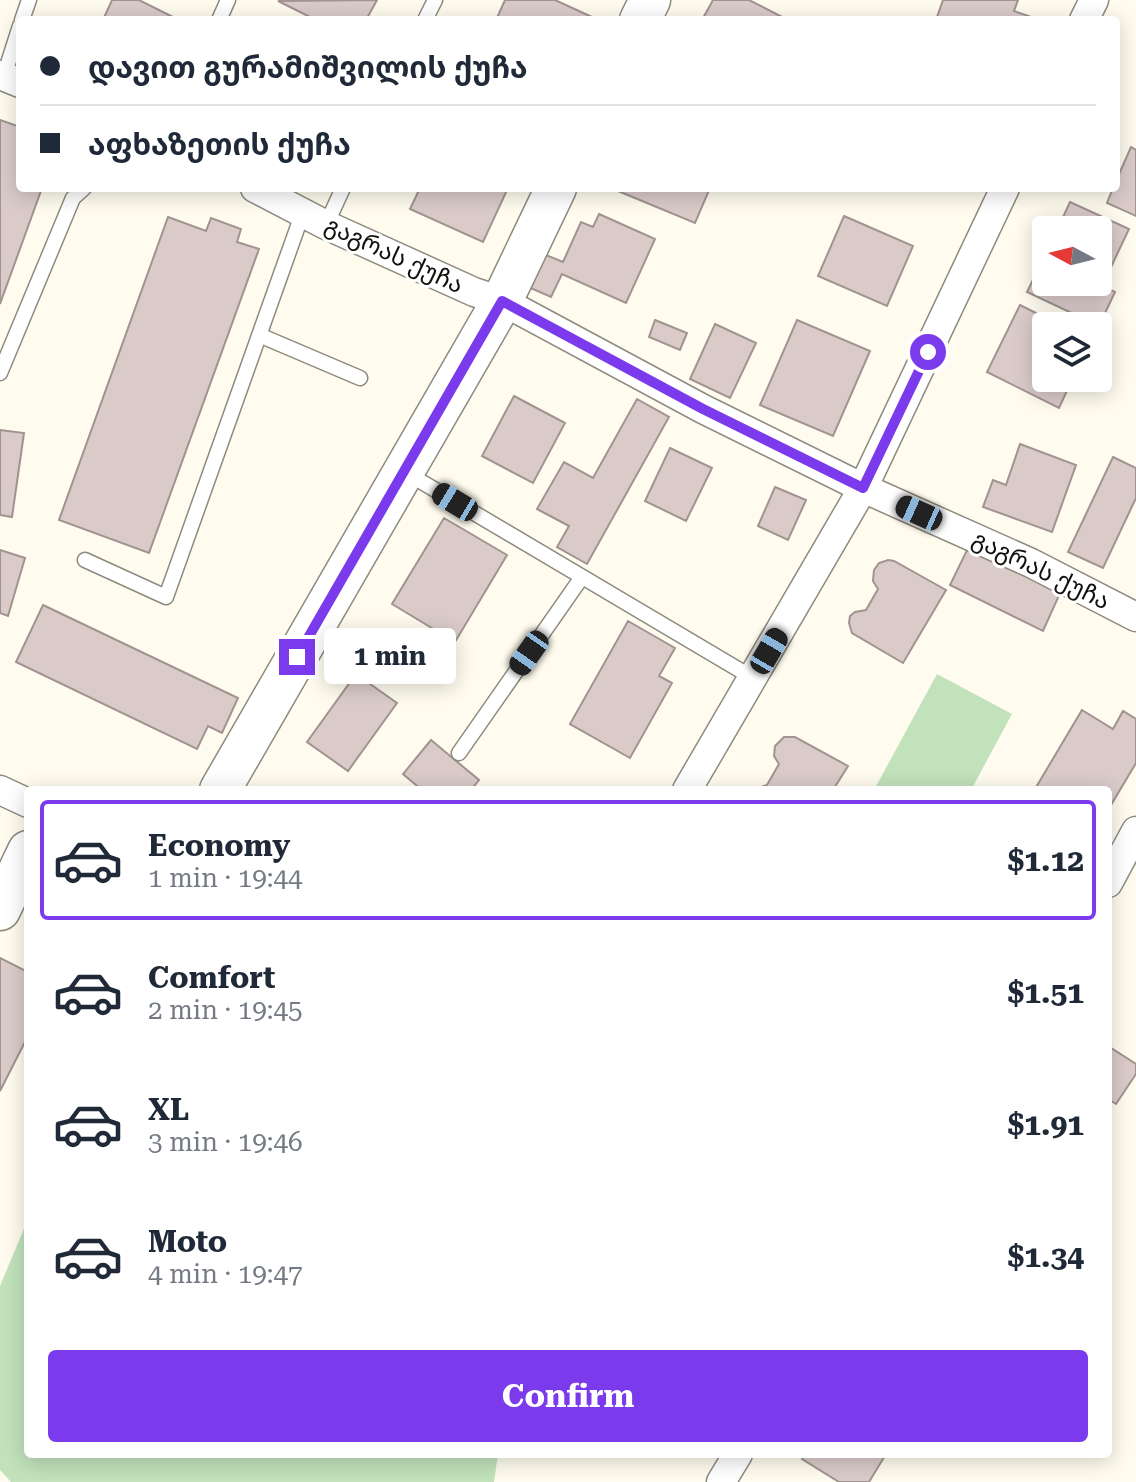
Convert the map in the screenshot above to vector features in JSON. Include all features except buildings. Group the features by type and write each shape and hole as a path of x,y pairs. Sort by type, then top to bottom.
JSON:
{"street":[{"name":"გაგრას ქუჩა","path":"263,192 474,292 502,301 703,409 863,488 1031,563 1136,617"},
{"path":"222,786 502,301 554,192"},
{"path":"689,786 863,488 1003,192"},
{"path":"0,790 24,801"},
{"path":"1112,876 1136,831"},
{"path":"0,910 24,859"},
{"path":"721,1482 736,1458"}],"lane":[{"path":"8,78 16,43"},
{"path":"0,373 73,198 80,192"},
{"path":"85,560 166,597 259,335 314,218 339,192"},
{"path":"259,335 360,378"},
{"path":"404,472 753,678"},
{"path":"459,753 582,577"}],"green space":[{"path":"937,674 1012,714 973,786 876,786"},
{"path":"24,1229 24,1458 497,1458 494,1482 11,1482 0,1470 0,1286"}],"route":[{"path":"297,657 502,301 703,409 863,488 928,352"}]}
